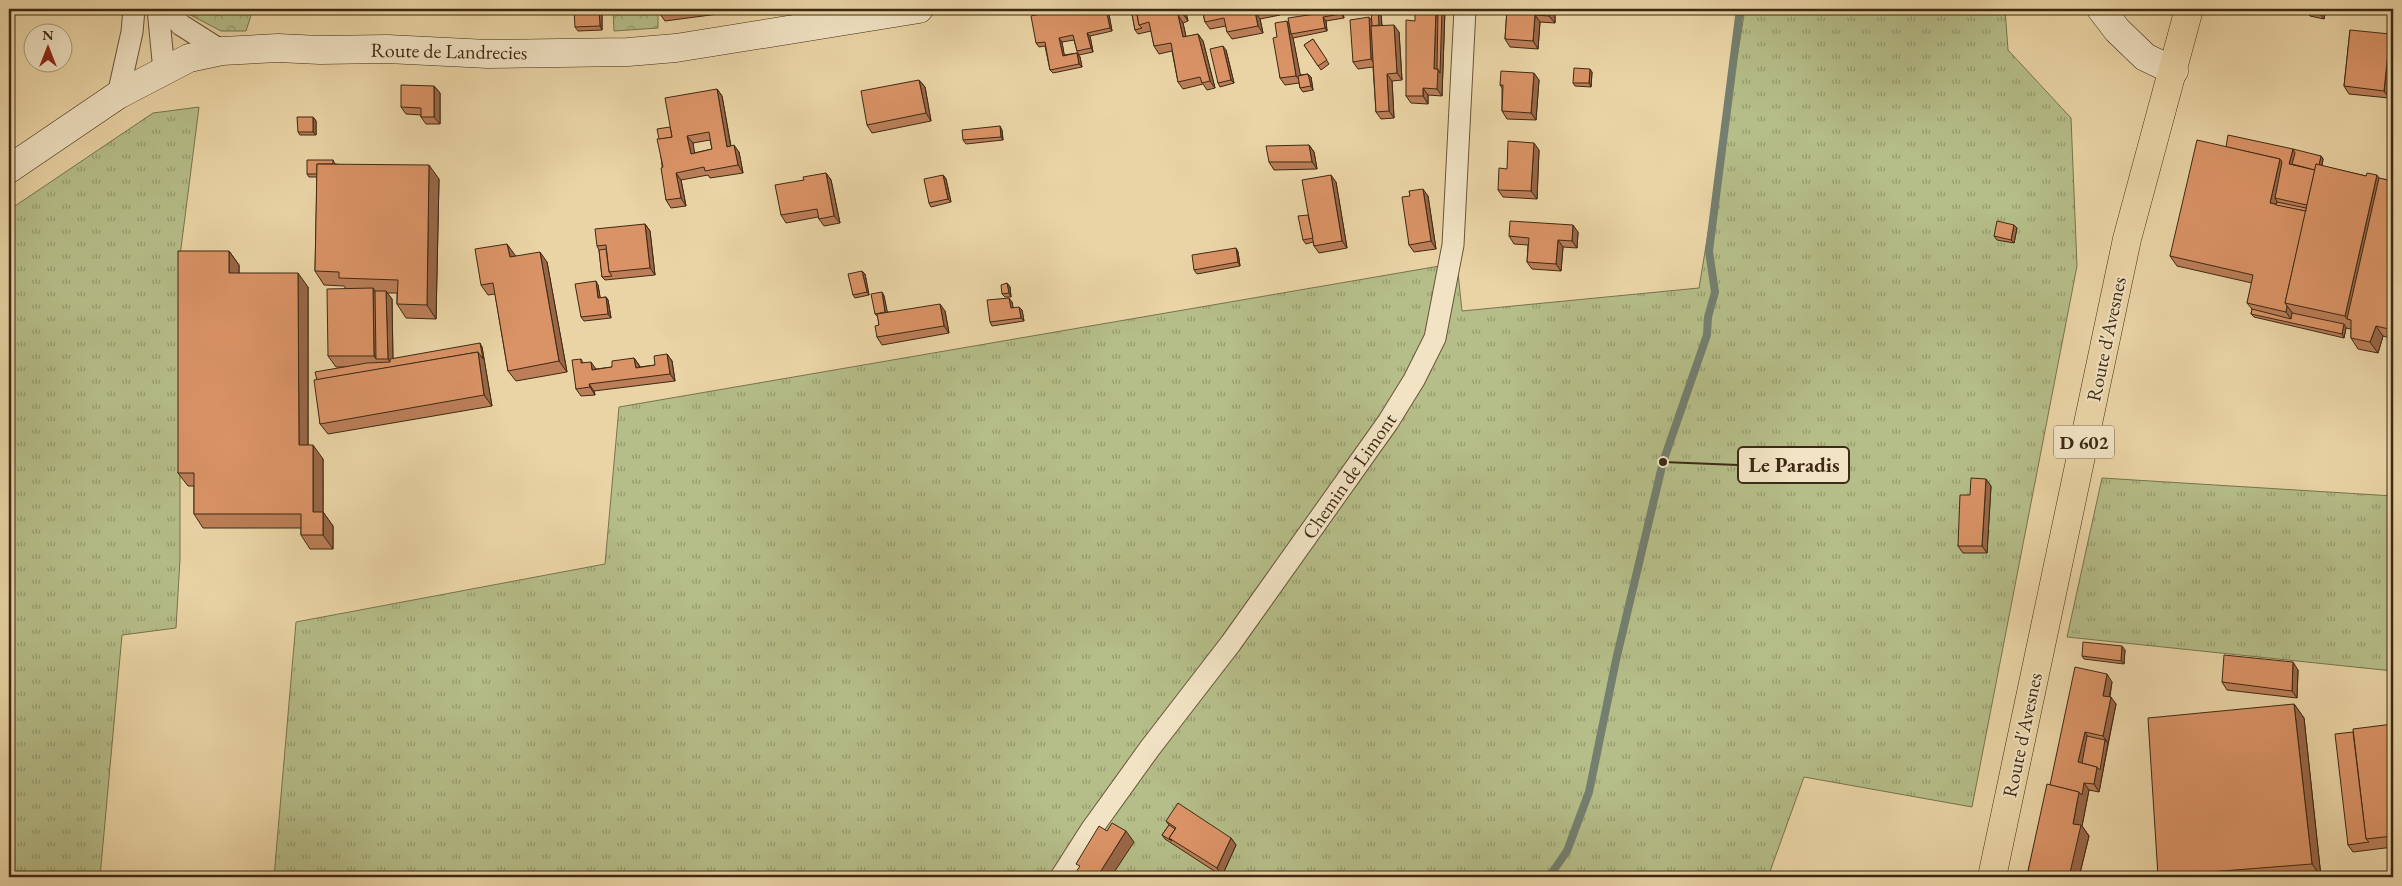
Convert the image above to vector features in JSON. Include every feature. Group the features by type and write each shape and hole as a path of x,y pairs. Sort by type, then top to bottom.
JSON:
{"main road":[{"name":"Route de Landrecies","path":"9,169 118,94 189,58 222,51 278,48 387,49 488,54 628,52 676,48 919,9"},
{"path":"2101,9 2118,30 2145,57 2174,71"},
{"name":"Route d'Avesnes","path":"1992,877 2127,239 2174,71 2189,9"}],"street":[{"path":"118,94 132,32 134,9"},
{"path":"158,9 164,71"},
{"path":"166,9 182,25 222,51"},
{"name":"Chemin de Limont","path":"1062,877 1092,830 1150,748 1230,643 1388,422 1414,380 1435,338 1452,245 1465,9"}],"green space":[{"path":"179,9 253,9 246,31 221,31"},
{"path":"613,9 658,9 658,28 614,31"},
{"path":"1745,9 2005,9 2008,50 2071,118 2077,266 1972,807 1804,777 1768,877 274,877 296,622 605,564 619,407 1457,263 1462,311 1699,288"},
{"path":"199,107 180,256 180,559 176,628 122,635 100,877 9,877 9,210 153,113"},
{"path":"2102,478 2393,496 2393,671 2067,637"}],"building":[{"path":"574,9 599,9 600,26 575,27"},
{"path":"659,9 697,9 660,14"},
{"path":"1064,9 1106,9 1110,28 1087,33 1091,48 1077,51 1073,35 1059,38 1063,56 1077,53 1079,64 1050,70 1045,42 1036,43 1031,16"},
{"path":"1131,9 1136,9 1139,25 1142,28 1135,30"},
{"path":"1136,9 1181,9 1183,14 1178,15 1183,37 1198,34 1210,81 1202,83 1200,77 1178,82 1171,43 1154,46 1149,22 1139,25"},
{"path":"1202,9 1271,9 1255,12 1258,26 1227,32 1224,18 1205,22"},
{"path":"1314,9 1340,9 1341,14 1323,17 1325,28 1291,34 1288,18 1315,14"},
{"path":"1371,9 1378,9 1379,25 1372,26"},
{"path":"1415,9 1436,9 1434,69 1438,69 1437,89 1423,88 1423,96 1406,96 1406,20 1415,21"},
{"path":"1438,9 1442,9 1440,73 1437,69"},
{"path":"1507,9 1550,9 1549,16 1535,15 1533,41 1505,39"},
{"path":"2308,9 2323,9 2321,15 2307,12"},
{"path":"1369,17 1371,59 1353,62 1350,20"},
{"path":"1287,21 1296,76 1280,78 1273,38 1277,37 1275,23"},
{"path":"1394,25 1397,73 1387,74 1389,111 1376,112 1371,26"},
{"path":"2350,30 2390,34 2384,91 2344,86"},
{"path":"1313,39 1327,60 1318,66 1304,45"},
{"path":"1223,46 1231,80 1218,83 1210,49"},
{"path":"1574,68 1590,69 1589,83 1573,83"},
{"path":"1501,71 1534,73 1531,113 1502,111 1503,85 1500,85"},
{"path":"1308,74 1311,86 1300,88 1298,76"},
{"path":"919,80 926,113 867,125 861,91"},
{"path":"401,85 434,86 434,117 421,117 421,108 401,107"},
{"path":"717,89 727,147 734,145 738,165 705,171 704,167 676,173 681,198 666,200 661,168 663,167 657,139 672,137 665,98","holes":["709,132 712,149 691,154 687,136"]},
{"path":"297,117 313,117 313,132 298,132"},
{"path":"1000,126 1001,137 963,140 962,130"},
{"path":"670,127 672,137 659,139 657,129"},
{"path":"2228,135 2293,149 2289,164 2315,170 2307,205 2275,198 2282,162 2280,159 2226,147"},
{"path":"2197,140 2280,159 2270,203 2306,211 2285,303 2287,306 2286,312 2247,303 2253,275 2170,256"},
{"path":"1508,141 1534,143 1531,191 1498,190 1499,168 1507,169"},
{"path":"1309,145 1312,162 1269,162 1266,146"},
{"path":"2293,149 2321,156 2319,165 2316,164 2315,170 2292,164 2295,153"},
{"path":"307,160 333,160 333,164 317,164 317,174 307,174"},
{"path":"317,164 429,165 427,305 397,304 398,280 339,278 339,272 315,271"},
{"path":"2316,164 2366,176 2367,173 2377,175 2345,316 2285,303"},
{"path":"826,173 834,216 819,219 817,209 781,215 775,185 804,180 803,177"},
{"path":"943,175 948,199 929,203 924,179"},
{"path":"1331,175 1342,241 1314,246 1302,180"},
{"path":"2379,178 2393,181 2393,330 2376,326 2370,342 2351,338 2351,320 2347,319"},
{"path":"1423,189 1431,241 1409,245 1402,197 1410,196 1409,191"},
{"path":"2277,202 2306,208 2306,211 2276,205"},
{"path":"1308,215 1313,238 1303,240 1298,216"},
{"path":"1510,221 1573,225 1572,241 1558,240 1556,264 1527,262 1529,238 1509,236"},
{"path":"1997,221 2014,225 2011,240 1994,236"},
{"path":"645,224 650,268 609,272 606,245 597,246 595,229"},
{"path":"507,244 510,257 540,252 559,361 508,371 493,283 481,285 475,249"},
{"path":"1236,248 1238,262 1194,270 1192,255"},
{"path":"606,249 609,272 612,276 602,277 599,250"},
{"path":"178,251 229,251 229,273 298,273 299,445 313,445 313,512 323,512 323,535 301,535 301,514 194,514 194,473 178,473"},
{"path":"862,271 867,292 853,295 848,274"},
{"path":"596,281 598,298 606,297 608,314 581,317 575,284"},
{"path":"1007,283 1009,293 1002,294 1001,285"},
{"path":"373,288 374,356 328,356 327,289"},
{"path":"375,291 386,291 388,359 376,359"},
{"path":"882,292 885,312 875,314 871,294"},
{"path":"1009,298 1011,308 1019,307 1021,318 990,322 987,300"},
{"path":"940,304 944,326 877,337 875,326 879,325 877,314"},
{"path":"2252,309 2291,319 2292,313 2344,324 2342,334 2251,314"},
{"path":"480,343 483,359 478,352 317,380 315,372 367,363 390,362 390,359"},
{"path":"478,352 484,395 320,424 314,380"},
{"path":"667,354 670,374 589,384 590,387 576,389 572,360 581,359 581,363 591,362 592,370 612,367 612,361 634,358 636,368 655,365 654,356"},
{"path":"1971,478 1986,479 1982,546 1958,546 1960,495 1970,495"},
{"path":"2083,642 2122,646 2121,661 2082,656"},
{"path":"2224,655 2293,662 2292,691 2222,682"},
{"path":"2075,667 2107,674 2103,696 2111,697 2103,736 2085,732 2078,762 2097,767 2094,784 2084,783 2082,795 2079,792 2050,785"},
{"path":"2294,704 2312,864 2158,876 2148,718"},
{"path":"2393,724 2393,836 2366,839 2353,729"},
{"path":"2353,732 2366,839 2369,842 2348,845 2335,734"},
{"path":"2087,736 2105,740 2100,770 2097,767 2082,763"},
{"path":"2047,784 2079,792 2073,824 2081,825 2069,877 2055,877 2028,871"},
{"path":"1178,803 1231,838 1217,868 1169,838 1176,828 1166,821"},
{"path":"1112,823 1126,831 1099,874 1104,877 1078,877 1074,875 1080,866 1076,864 1099,826 1107,831"},
{"path":"1169,825 1175,829 1169,838 1172,841 1162,835"}],"waterway":[{"path":"1549,877 1567,851 1589,792 1616,660 1663,462 1707,335 1708,317 1715,292 1709,251 1740,9"}],"place":[{"name":"Le Paradis","path":"1663,462"}]}
